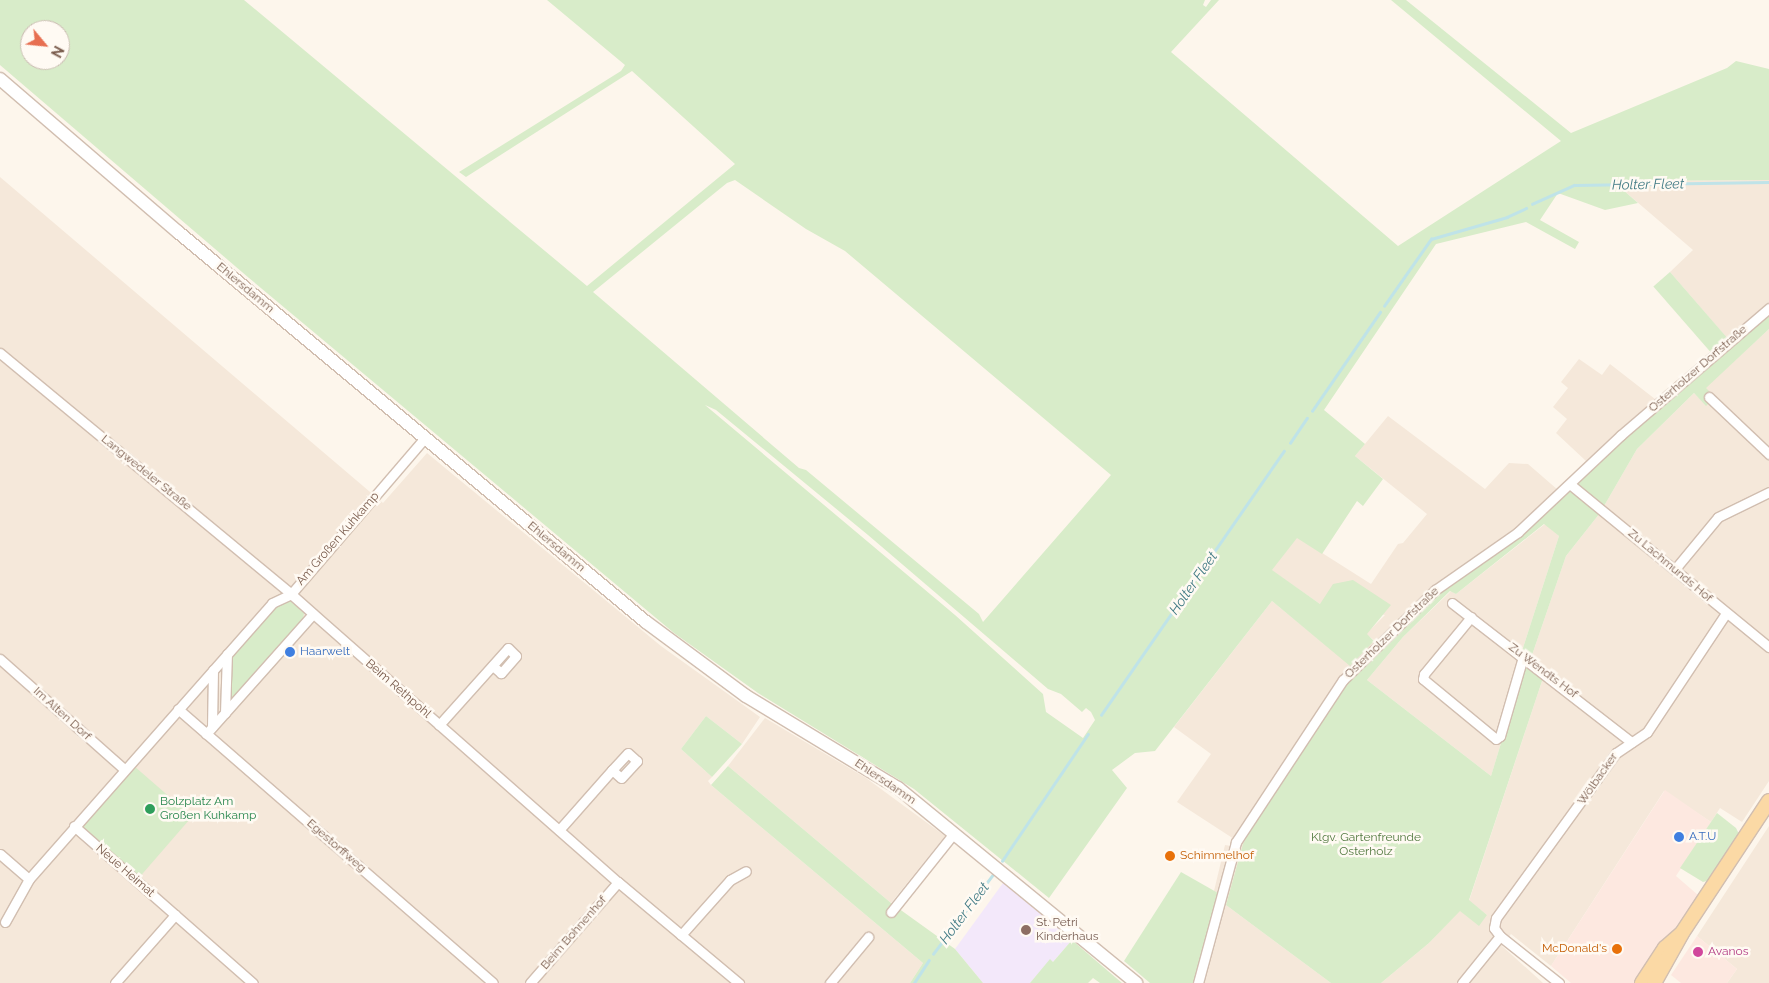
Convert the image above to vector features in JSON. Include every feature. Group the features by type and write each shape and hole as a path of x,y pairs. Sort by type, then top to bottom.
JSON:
{"main road":[{"path":"1654,983 1682,933 1769,801"},
{"path":"1642,983 1665,948 1682,933"}],"street":[{"name":"Ehlersdamm","path":"0,79 424,439 701,664 753,700 898,788 1136,983"},
{"name":"Osterholzer Dorfstraße","path":"1198,983 1236,842 1336,689 1435,590 1518,532 1571,485 1621,436 1769,308"},
{"name":"Langwedeler Straße","path":"0,353 291,594"},
{"path":"1709,397 1769,454"},
{"name":"Am Großen Kuhkamp","path":"6,922 29,878 74,826 272,603 291,594 424,439"},
{"name":"Zu Lachmunds Hof","path":"1571,485 1675,569 1679,576 1769,647"},
{"path":"1675,569 1718,517 1769,492"},
{"name":"Beim Rethpohl","path":"291,594 618,882 739,983"},
{"name":"Zu Wendts Hof","path":"1452,603 1631,742"},
{"name":"Wölbacker","path":"1500,936 1494,928 1496,918 1622,747 1647,732 1726,613"},
{"path":"209,730 313,614"},
{"path":"1471,617 1424,674 1423,679 1496,739 1500,736 1523,657"},
{"path":"224,713 227,654"},
{"name":"Im Alten Dorf","path":"0,659 124,769"},
{"name":"Beim Rethpohl","path":"439,725 493,666"},
{"path":"209,730 213,670"},
{"name":"Egestorffweg","path":"178,709 209,730 493,983"},
{"path":"559,830 612,770"},
{"name":"Neue Heimat","path":"74,826 253,983"},
{"path":"891,912 954,833"},
{"path":"0,854 29,878"},
{"path":"681,936 730,880 746,871"},
{"name":"Beim Bohnenhof","path":"530,983 618,882"},
{"path":"115,983 176,915"},
{"path":"1462,983 1500,936 1559,983"},
{"path":"830,983 868,937"}],"shaded area":[{"path":"0,177 383,503 427,453 661,646 760,717 742,744 706,716 681,749 712,777 708,781 711,785 923,963 910,983 0,983"},
{"path":"1769,180 1769,313 1526,529 1491,557 1444,586 1378,651 1226,905 1331,983 1195,983 1218,893 1214,891 1225,845 1231,846 1234,839 1177,802 1211,754 1174,727 1272,601 1350,665 1374,640 1366,634 1385,615 1320,604 1271,570 1297,537 1371,584 1398,544 1403,543 1427,514 1355,456 1388,416 1485,489 1509,463 1528,464 1558,490 1586,461 1556,433 1567,419 1553,407 1568,388 1561,382 1579,359 1602,375 1610,364 1655,399 1727,338 1670,272 1693,250 1622,189 1622,181"},
{"path":"1769,329 1769,781 1742,822 1720,808 1711,822 1664,791 1551,966 1511,934 1502,946 1543,983 1381,983 1429,943 1460,910 1487,915 1469,901 1545,672 1531,658 1566,556 1600,513 1637,449 1694,393 1706,405 1705,388"},
{"path":"1545,524 1559,536 1522,651 1525,664 1491,776 1367,680 1403,637 1451,591 1456,594"},
{"path":"765,718 866,778 945,836 891,903 728,766"},
{"path":"1665,790 1711,822 1676,876 1698,895 1637,983 1571,983 1551,966"},
{"path":"1769,826 1769,983 1727,983 1737,969 1697,936"},
{"path":"1003,883 1072,940 1053,962 1050,960 1030,983 983,983 955,949"},
{"path":"1697,936 1737,969 1727,983 1681,983 1671,975"}],"green space":[{"path":"0,0 244,0 587,286 735,164 632,71 466,177 459,172 621,71 625,65 547,0 1205,0 1203,5 1206,7 1211,0 1219,0 1171,52 1398,246 1561,141 1391,0 1406,0 1571,133 1727,68 1736,61 1769,69 1769,180 1622,181 1622,189 1638,203 1605,210 1558,193 1540,220 1579,242 1575,249 1526,222 1436,244 1324,410 1365,444 1355,456 1383,479 1363,506 1357,501 1322,554 1297,538 1272,570 1320,604 1333,584 1353,580 1391,605 1367,634 1374,641 1350,666 1272,601 1155,751 1135,753 1112,770 1127,788 1049,898 914,789 758,693 674,633 249,278 0,65","holes":["735,180 806,229 845,251 1111,475 983,622 979,614 806,470 799,468 593,292 727,183","705,405 716,410 868,535 1048,689 1061,694 1082,712 1086,708 1091,712 1095,720 1083,738 1046,712 1043,694 955,615"]},
{"path":"1670,272 1727,338 1710,352 1653,286"},
{"name":"Klgv. Gartenfreunde Osterholz","path":"1769,313 1769,329 1706,388 1715,397 1706,406 1694,393 1637,449 1600,513 1566,556 1531,658 1545,672 1469,900 1487,915 1479,926 1460,911 1429,943 1381,983 1331,983 1226,905 1243,844 1264,804 1341,690 1444,586 1490,557 1526,529 1571,489 1622,438","holes":["1544,524 1559,536 1522,651 1525,664 1491,776 1367,680 1403,637 1450,591 1456,594"]},
{"path":"289,600 304,613 303,619 229,703 231,656 268,612"},
{"path":"706,716 742,744 712,777 681,749"},
{"path":"134,766 192,817 140,877 82,826"},
{"path":"728,766 891,903 955,949 983,983 910,983 923,963 711,785"},
{"path":"1717,813 1736,828 1739,834 1707,881 1703,882 1680,868"},
{"path":"1181,872 1218,893 1195,983 1150,983 1124,961"},
{"path":"1072,940 1122,983 1100,983 1093,978 1088,983 1030,983 1050,959 1053,962"}],"waterway":[{"name":"Holter Fleet","path":"1532,204 1574,185 1769,182"},
{"name":"Holter Fleet","path":"1384,306 1431,239 1507,217 1526,208"},
{"name":"Holter Fleet","path":"1312,411 1380,312"},
{"name":"Holter Fleet","path":"1290,443 1307,418"},
{"name":"Holter Fleet","path":"1101,715 1284,451"},
{"name":"Holter Fleet","path":"1002,861 1088,734"},
{"name":"Holter Fleet","path":"933,954 994,873"},
{"name":"Holter Fleet","path":"914,983 929,960"}],"place":[{"name":"Haarwelt","path":"290,652"},
{"name":"Bolzplatz Am Großen Kuhkamp","path":"150,809"},
{"name":"A.T.U","path":"1679,837"},
{"name":"Schimmelhof","path":"1170,856"},
{"name":"St. Petri Kinderhaus","path":"1026,930"},
{"name":"McDonald's","path":"1617,949"},
{"name":"Avanos","path":"1698,952"}]}
